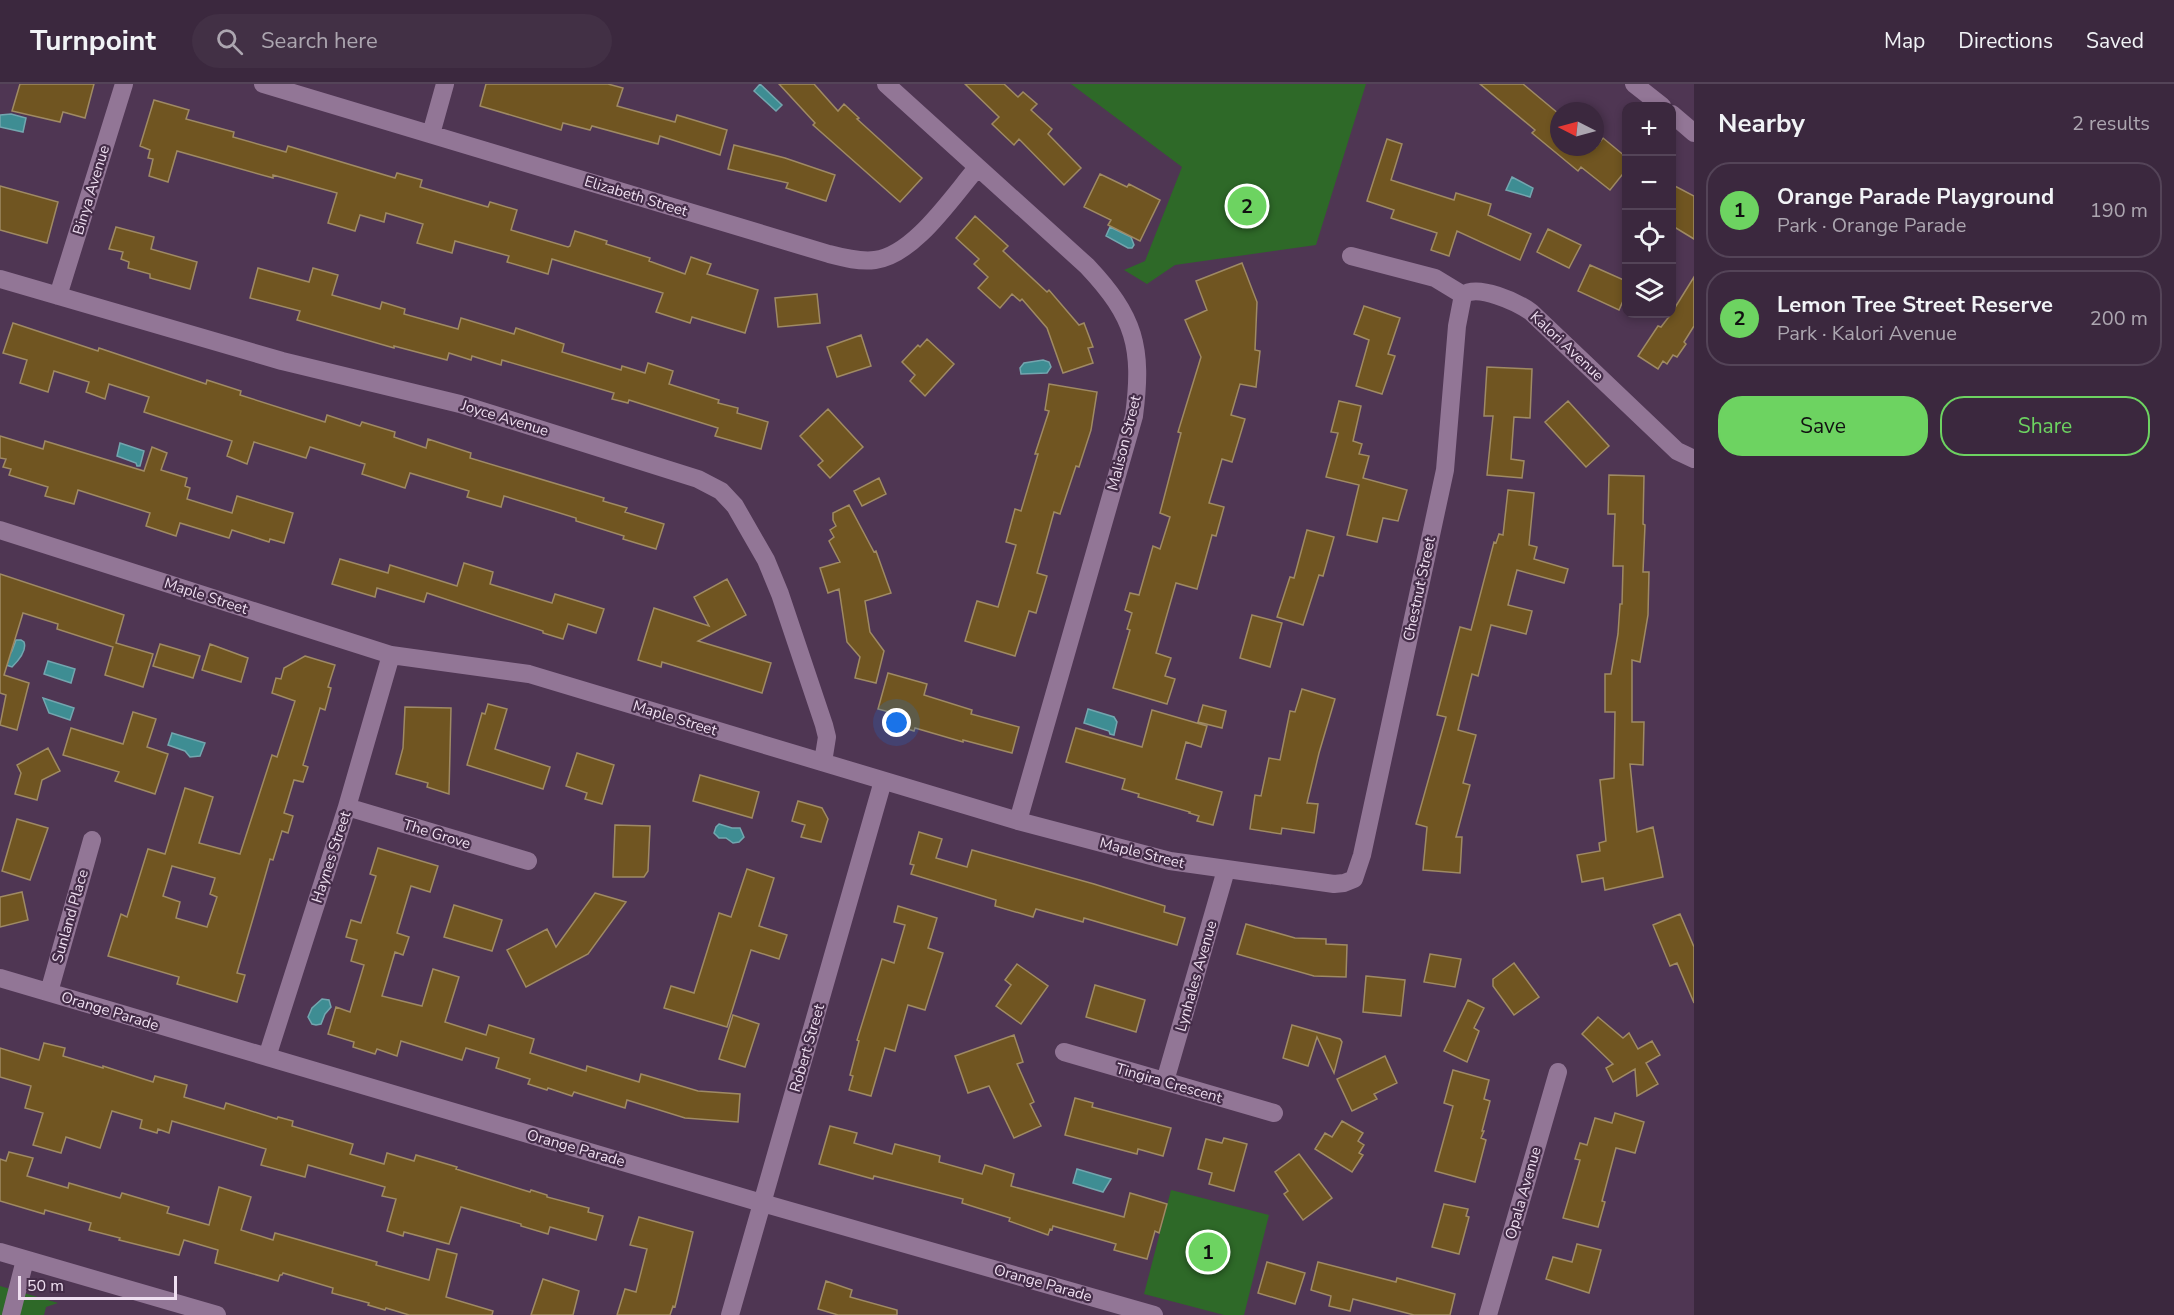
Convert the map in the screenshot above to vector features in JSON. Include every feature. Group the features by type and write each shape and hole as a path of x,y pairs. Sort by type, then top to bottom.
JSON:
{"street":[{"name":"Binya Avenue","path":"58,296 124,84"},
{"name":"Elizabeth Street","path":"263,84 852,259 875,260 896,254 913,242 977,168"},
{"path":"431,134 445,84"},
{"name":"Malison Street","path":"886,84 1087,266 1112,292 1129,322 1137,354 1138,386 1134,416 1018,821"},
{"path":"1634,84 1657,102"},
{"path":"1676,118 1694,133"},
{"path":"1351,256 1434,278 1463,295"},
{"name":"Joyce Avenue","path":"0,279 282,361 460,404 698,479 721,491 735,506 766,560 780,594 827,737 823,762"},
{"name":"Kalori Avenue","path":"1463,295 1468,291 1478,291 1513,301 1531,312 1677,451 1694,459"},
{"name":"Chestnut Street","path":"1354,879 1362,855 1445,470 1456,326 1463,295"},
{"name":"Maple Street","path":"0,530 391,655 529,674 1018,821 1170,861 1334,884 1354,879"},
{"name":"Haynes Street","path":"267,1057 346,807 391,655"},
{"name":"Robert Street","path":"730,1315 883,781"},
{"name":"The Grove","path":"346,807 528,861"},
{"name":"Sunland Place","path":"49,992 92,840"},
{"name":"Lynhales Avenue","path":"1165,1081 1226,870"},
{"name":"Orange Parade","path":"0,978 762,1203 1154,1315"},
{"name":"Tingira Crescent","path":"1064,1052 1274,1113"},
{"name":"Opala Avenue","path":"1488,1315 1558,1072"},
{"path":"0,1252 217,1315"},
{"path":"11,1315 25,1260"}],"green space":[{"path":"1071,84 1366,84 1316,245 1175,265 1147,284 1124,270 1145,261 1182,167"},
{"path":"1171,1190 1269,1215 1244,1315 1224,1315 1144,1294"},
{"path":"0,1286 58,1303 46,1307 44,1315 0,1315"}],"shaded area":[{"path":"760,84 782,105 776,111 754,91"},
{"path":"11,114 26,118 23,132 0,127 0,115"},
{"path":"1512,177 1533,188 1530,197 1506,190"},
{"path":"1110,227 1131,237 1134,245 1132,248 1106,236"},
{"path":"1043,360 1049,362 1051,367 1047,373 1021,374 1020,368 1024,363"},
{"path":"120,443 144,451 140,466 117,456"},
{"path":"16,640 21,640 25,645 21,655 12,667 3,664 12,651"},
{"path":"48,661 75,669 71,683 44,674"},
{"path":"43,698 74,708 70,720 49,713"},
{"path":"1088,709 1114,717 1117,722 1114,735 1109,731 1084,723"},
{"path":"172,733 205,743 200,756 190,757 185,751 168,745"},
{"path":"719,824 740,828 744,837 739,842 733,843 726,838 719,838 714,833"},
{"path":"322,999 329,1000 331,1007 321,1024 312,1024 308,1017 312,1008"},
{"path":"1077,1169 1111,1179 1103,1192 1073,1183"}],"building":[{"path":"20,84 94,84 85,118 63,112 60,122 12,111"},
{"path":"486,84 608,84 623,88 617,106 675,122 677,115 727,130 720,155 660,136 658,144 592,126 590,130 563,123 561,130 480,106"},
{"path":"779,84 814,84 838,111 844,104 859,118 857,119 922,178 900,202 813,125 815,123"},
{"path":"965,84 1004,84 1018,97 1023,92 1037,104 1031,110 1052,129 1048,134 1081,168 1064,185 1019,139 1014,145 992,124 999,117"},
{"path":"1480,84 1523,84 1550,106 1550,148 1532,133 1535,130"},
{"path":"154,100 189,110 186,119 234,132 233,137 286,152 288,146 395,178 397,173 422,180 420,187 488,207 490,202 517,210 511,230 568,247 575,231 607,241 606,244 650,258 649,261 685,274 691,257 711,264 707,274 758,290 745,333 692,317 690,323 656,312 663,293 552,259 548,274 507,262 509,256 455,241 452,253 417,243 423,224 386,213 384,222 360,215 355,231 328,223 337,193 273,175 273,178 177,151 168,182 149,176 153,159 148,158 150,150 140,146"},
{"path":"1387,139 1402,144 1391,180 1454,200 1456,193 1491,204 1488,215 1531,234 1520,260 1457,231 1449,256 1431,250 1437,233 1391,218 1394,210 1367,201"},
{"path":"1604,139 1622,154 1622,175 1610,190 1581,167 1578,171 1560,156 1604,156"},
{"path":"734,145 785,158 835,175 826,201 786,188 788,183 728,169"},
{"path":"1100,174 1127,187 1129,184 1160,200 1140,241 1108,225 1111,220 1084,207"},
{"path":"0,186 58,202 47,243 0,230"},
{"path":"1676,187 1694,196 1694,239 1676,228"},
{"path":"975,216 1008,246 1003,251 1047,292 1049,290 1079,325 1084,323 1093,347 1088,348 1093,363 1063,373 1047,328 1022,299 1020,301 1012,294 1000,308 978,288 988,277 974,264 979,259 956,238"},
{"path":"116,227 154,237 151,249 197,262 190,289 150,278 150,274 128,268 129,262 121,259 123,252 109,249"},
{"path":"1548,229 1581,245 1569,268 1537,252"},
{"path":"1242,263 1257,302 1255,350 1260,351 1256,387 1240,384 1231,415 1245,419 1232,462 1222,459 1209,503 1224,507 1216,536 1212,535 1197,589 1176,583 1156,653 1171,658 1165,676 1175,679 1167,704 1113,688 1130,630 1127,629 1132,613 1125,610 1130,593 1139,595 1153,546 1160,549 1170,517 1160,513 1181,433 1178,432 1201,357 1185,320 1207,310 1196,281"},
{"path":"1590,265 1622,279 1622,303 1619,310 1578,291"},
{"path":"258,268 309,282 313,268 338,275 332,295 380,309 382,302 405,309 404,314 458,329 461,318 514,334 516,328 564,344 562,352 621,370 622,366 645,373 648,363 673,371 669,384 719,400 718,403 738,408 737,413 768,422 761,449 715,436 718,428 629,400 628,403 612,399 614,393 502,360 501,365 472,356 471,360 449,353 447,360 394,346 394,348 297,320 300,311 250,298"},
{"path":"1694,277 1694,326 1677,357 1673,355 1667,364 1663,361 1658,369 1638,356 1658,326 1661,327 1668,318 1676,318 1676,306"},
{"path":"817,294 820,323 778,327 775,298"},
{"path":"1364,306 1400,318 1388,354 1395,356 1382,394 1356,386 1369,340 1354,334"},
{"path":"13,323 98,351 99,348 206,384 207,380 241,391 240,395 325,422 327,415 360,426 362,422 395,432 394,437 426,448 428,439 471,453 470,458 604,498 603,501 627,508 625,512 664,524 656,549 576,521 576,518 504,496 501,507 467,497 469,491 410,473 405,488 362,474 365,464 310,447 306,458 254,442 247,464 227,456 232,441 144,412 149,397 109,384 105,399 86,392 89,382 54,371 48,392 20,383 27,360 3,353"},
{"path":"861,335 871,366 837,377 827,347"},
{"path":"927,339 954,364 925,396 910,381 915,375 902,362"},
{"path":"1487,367 1532,369 1530,418 1514,417 1511,459 1524,461 1522,478 1487,475 1493,416 1484,416"},
{"path":"1049,384 1097,392 1091,430 1079,467 1076,466 1060,514 1054,512 1037,573 1047,576 1036,613 1029,611 1015,656 965,641 977,601 998,607 1016,545 1006,542 1015,509 1021,511 1038,454 1035,454 1049,411 1045,410"},
{"path":"1339,401 1361,406 1353,441 1362,444 1359,454 1369,456 1363,478 1407,490 1398,521 1383,518 1377,542 1347,535 1359,485 1326,477 1338,433 1331,432"},
{"path":"1568,401 1609,446 1586,467 1545,422"},
{"path":"828,409 863,447 830,478 818,465 823,461 800,436"},
{"path":"0,436 43,449 45,441 144,471 152,447 167,453 161,470 187,478 185,486 190,488 187,499 232,513 237,496 293,513 284,543 270,539 269,542 232,530 229,538 180,523 176,536 146,526 150,513 78,490 74,504 45,496 48,487 9,475 11,469 3,467 6,459 0,458"},
{"path":"1609,475 1644,476 1643,572 1649,572 1648,615 1640,662 1632,660 1632,722 1644,722 1643,765 1630,764 1637,832 1653,827 1663,877 1605,890 1603,878 1582,882 1577,855 1600,851 1599,843 1606,841 1600,780 1614,778 1615,712 1605,712 1605,674 1611,674 1618,634 1623,566 1613,566 1615,514 1608,514"},
{"path":"879,478 886,494 862,506 854,491"},
{"path":"1508,490 1534,493 1529,545 1537,547 1534,559 1568,569 1564,583 1517,570 1508,605 1532,611 1526,634 1491,625 1478,676 1472,674 1458,730 1476,735 1463,783 1470,785 1456,837 1462,837 1460,873 1423,870 1427,827 1416,824 1446,717 1437,715 1460,627 1471,630 1494,542 1496,543 1499,534 1503,535"},
{"path":"849,505 874,552 876,551 891,593 865,601 870,632 884,651 876,683 855,678 860,657 847,642 839,589 828,593 820,568 840,562 829,541 834,537 830,530 836,526 833,513"},
{"path":"1307,530 1334,537 1323,576 1319,575 1303,625 1277,617 1290,577 1294,578"},
{"path":"340,559 388,573 390,565 457,586 464,563 493,572 490,584 552,603 555,594 604,609 596,633 568,624 563,639 427,593 424,602 377,588 375,597 332,584"},
{"path":"0,574 124,615 116,643 153,654 143,687 105,675 113,647 57,629 58,624 23,613 4,675 29,683 17,730 0,725 6,695 0,693"},
{"path":"727,579 746,615 698,641 771,663 762,693 662,662 661,667 638,660 654,608 709,626 694,597"},
{"path":"1252,615 1282,623 1270,667 1240,658"},
{"path":"160,644 200,656 193,678 153,666"},
{"path":"210,644 248,658 241,682 202,670"},
{"path":"305,656 335,665 328,687 331,688 325,710 320,708 303,765 308,767 303,782 294,780 284,813 293,816 288,833 282,831 273,860 270,859 237,973 245,975 237,1002 177,984 179,977 108,956 121,914 127,917 148,849 165,854 185,788 213,797 199,843 240,854 272,755 277,757 295,701 272,693 276,678 281,679 284,668","holes":["172,866 215,878 210,894 217,897 207,927 176,918 180,902 163,896"]},
{"path":"888,673 927,684 924,695 972,710 971,714 1019,727 1012,753 915,728 914,731 894,725 897,714 878,709"},
{"path":"1302,689 1335,699 1307,803 1318,804 1314,833 1282,828 1281,834 1250,829 1255,795 1261,796 1269,758 1280,760 1290,711 1295,712"},
{"path":"488,704 507,709 495,749 550,767 543,789 467,765 482,713 485,714"},
{"path":"1203,705 1226,711 1222,728 1198,722"},
{"path":"405,707 451,708 449,794 427,787 428,783 396,774 403,748"},
{"path":"1152,710 1207,726 1201,747 1186,742 1176,779 1222,792 1213,825 1197,821 1199,816 1190,812 1138,797 1139,794 1122,789 1125,779 1066,762 1076,728 1142,747"},
{"path":"133,712 156,719 147,747 168,754 155,794 115,781 119,772 63,755 71,728 123,744"},
{"path":"48,748 60,771 42,780 37,800 15,794 21,773 17,765"},
{"path":"577,753 614,765 602,804 585,799 587,793 566,786"},
{"path":"700,775 759,792 752,818 693,801"},
{"path":"798,801 822,808 828,819 821,842 801,837 805,825 792,821"},
{"path":"17,819 48,828 30,880 2,871"},
{"path":"615,825 650,826 648,871 644,877 613,877"},
{"path":"919,832 942,839 936,858 967,867 972,850 1165,906 1164,912 1185,918 1177,945 1084,918 1083,922 1036,909 1033,917 995,906 996,900 911,874 914,865 910,864"},
{"path":"378,848 438,866 430,892 411,886 397,933 409,937 403,955 395,952 382,996 422,1006 433,969 459,977 445,1022 486,1035 489,1025 534,1039 530,1053 586,1071 587,1066 639,1082 641,1074 698,1091 740,1094 738,1122 685,1118 627,1100 625,1108 574,1092 572,1096 548,1088 547,1090 528,1084 530,1079 496,1068 499,1058 466,1048 462,1060 401,1041 397,1056 377,1049 375,1054 353,1047 354,1042 328,1034 336,1007 350,1012 364,965 351,961 357,940 346,937 351,920 361,923 376,876 370,874"},
{"path":"747,869 774,878 759,926 787,935 779,959 751,950 727,1027 664,1008 671,986 694,993 719,913 731,917"},
{"path":"22,892 28,920 0,927 0,897"},
{"path":"595,893 626,902 588,954 526,987 507,950 547,929 556,947"},
{"path":"454,905 502,920 492,951 444,937"},
{"path":"898,906 937,918 928,948 943,953 925,1010 908,1005 895,1051 885,1048 871,1096 849,1090 853,1076 850,1075 859,1041 857,1040 882,959 894,963 905,925 894,922"},
{"path":"1680,914 1694,947 1694,1003 1677,963 1670,966 1653,925"},
{"path":"1246,924 1295,938 1326,939 1326,944 1347,945 1346,977 1314,976 1237,954"},
{"path":"1430,954 1461,959 1455,987 1424,982"},
{"path":"1514,963 1539,997 1514,1015 1493,986 1493,979"},
{"path":"1017,964 1048,986 1021,1024 996,1006 1011,985 1005,980"},
{"path":"1366,976 1405,980 1401,1016 1363,1012"},
{"path":"1095,985 1145,1000 1136,1032 1086,1017"},
{"path":"1468,1000 1484,1008 1474,1028 1479,1031 1467,1062 1444,1051"},
{"path":"733,1015 759,1024 745,1067 719,1059"},
{"path":"1598,1017 1623,1038 1629,1033 1638,1049 1652,1041 1660,1055 1646,1063 1658,1084 1637,1096 1635,1069 1613,1082 1606,1068 1613,1064 1582,1034"},
{"path":"1292,1025 1340,1039 1342,1042 1334,1073 1317,1037 1308,1066 1283,1058"},
{"path":"1014,1035 1023,1062 1017,1064 1034,1102 1030,1104 1041,1126 1014,1138 989,1086 968,1093 955,1056"},
{"path":"44,1043 65,1048 63,1056 103,1068 103,1066 153,1082 155,1076 187,1085 184,1097 224,1109 226,1103 277,1119 278,1117 293,1121 292,1126 353,1144 350,1154 384,1164 387,1153 414,1161 416,1155 530,1192 531,1190 547,1195 547,1197 589,1208 588,1212 603,1216 596,1240 550,1227 548,1234 461,1207 449,1244 404,1232 403,1236 387,1231 396,1199 382,1196 385,1187 308,1165 305,1177 261,1165 266,1149 172,1121 169,1133 158,1129 157,1133 140,1128 142,1120 112,1111 100,1148 66,1137 61,1153 33,1145 43,1113 25,1108 31,1086 0,1077 0,1048 39,1060"},
{"path":"1385,1056 1397,1083 1374,1094 1377,1099 1352,1111 1337,1079"},
{"path":"1453,1070 1489,1080 1484,1099 1490,1101 1481,1138 1486,1140 1475,1182 1435,1171 1453,1106 1444,1103"},
{"path":"1075,1098 1093,1103 1092,1107 1171,1128 1163,1156 1138,1149 1137,1154 1065,1135"},
{"path":"1615,1113 1644,1122 1635,1153 1616,1148 1602,1201 1605,1202 1598,1227 1563,1218 1580,1160 1575,1159 1580,1143 1587,1145 1595,1118 1612,1123"},
{"path":"1342,1121 1363,1133 1358,1141 1364,1145 1359,1153 1363,1155 1352,1172 1315,1149 1325,1133 1332,1137"},
{"path":"830,1126 857,1133 854,1143 892,1154 895,1144 940,1156 939,1162 982,1174 985,1165 1014,1174 1011,1186 1124,1217 1130,1193 1167,1204 1159,1233 1155,1231 1147,1259 1114,1250 1116,1244 1053,1226 1048,1235 1009,1221 1010,1218 962,1203 963,1199 874,1176 873,1179 819,1164"},
{"path":"1224,1138 1247,1144 1234,1191 1209,1184 1212,1173 1198,1169 1206,1139 1222,1143"},
{"path":"9,1152 33,1158 27,1176 68,1188 69,1183 120,1198 122,1193 169,1207 167,1213 209,1225 219,1187 251,1197 241,1230 273,1240 275,1233 377,1262 376,1265 429,1280 437,1249 457,1254 446,1297 493,1311 492,1315 409,1315 386,1308 385,1310 332,1293 333,1288 283,1273 278,1281 215,1263 218,1250 184,1240 179,1255 89,1230 91,1223 45,1210 44,1214 0,1201 0,1159 6,1161"},
{"path":"1299,1154 1332,1198 1303,1220 1284,1194 1288,1191 1275,1172"},
{"path":"1444,1204 1468,1209 1466,1216 1469,1217 1459,1254 1432,1247"},
{"path":"639,1217 693,1232 675,1307 673,1306 670,1315 617,1315 625,1289 636,1292 647,1249 630,1245"},
{"path":"1577,1244 1601,1250 1589,1293 1546,1279 1553,1257 1572,1262"},
{"path":"1267,1262 1305,1273 1295,1304 1258,1293"},
{"path":"1318,1262 1396,1282 1397,1278 1455,1294 1450,1315 1414,1315 1353,1299 1350,1311 1329,1306 1331,1296 1311,1290"},
{"path":"543,1279 579,1291 573,1315 531,1315"},
{"path":"826,1281 852,1290 850,1297 897,1310 897,1315 838,1315 818,1309"}],"place":[{"name":"Lemon Tree Street Reserve","path":"1247,206"},
{"name":"Orange Parade Playground","path":"1208,1252"}]}
